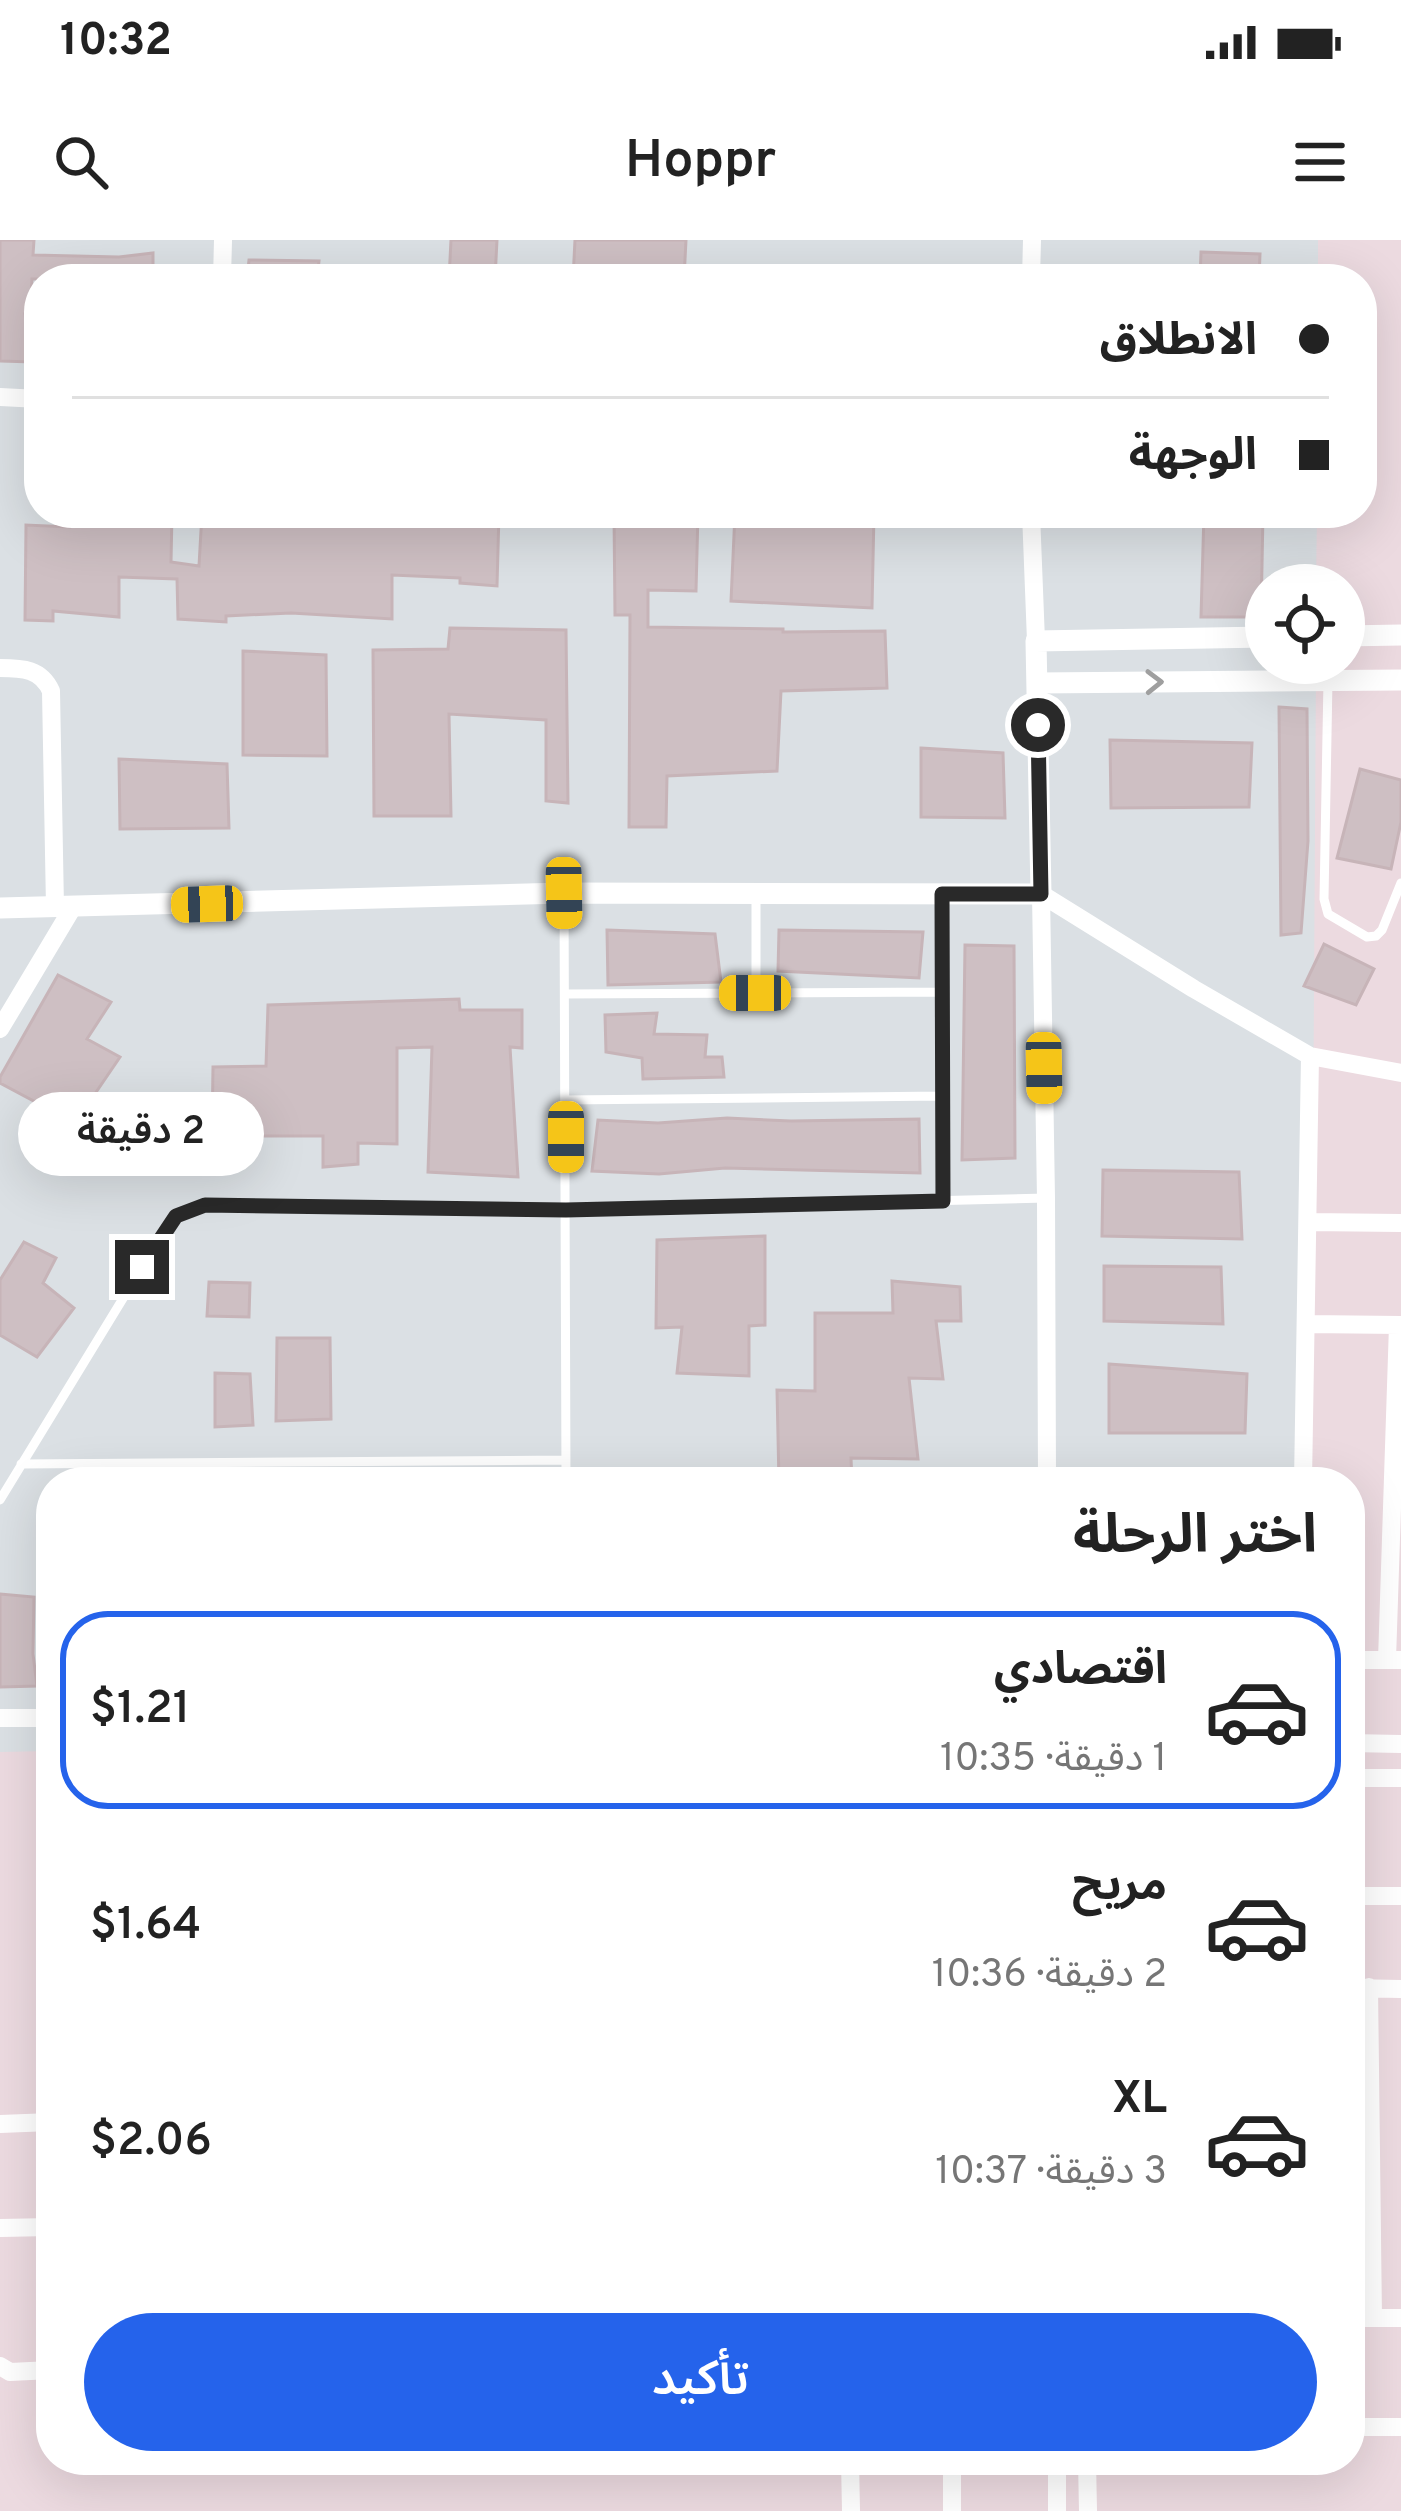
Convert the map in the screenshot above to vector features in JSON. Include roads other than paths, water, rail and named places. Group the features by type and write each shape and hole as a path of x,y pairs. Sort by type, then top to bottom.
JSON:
{"street":[{"path":"1032,528 1047,1467"},
{"path":"1365,636 1401,635"},
{"path":"1036,641 1245,638"},
{"path":"0,668 36,672 51,692 64,907 0,1029"},
{"path":"1365,680 1401,680"},
{"path":"1037,683 1245,681"},
{"path":"0,908 564,893 1041,894 1310,1056 1401,1072"},
{"path":"1303,1467 1310,1056"},
{"path":"1309,1222 1401,1223"},
{"path":"1307,1324 1399,1325 1394,1660"},
{"path":"0,1718 36,1718"},
{"path":"1365,1743 1401,1744"},
{"path":"1365,1778 1401,1778"},
{"path":"1365,1896 1401,1896"},
{"path":"1365,1988 1401,1988"},
{"path":"1365,2115 1373,2318"},
{"path":"0,2124 36,2123"},
{"path":"0,2228 36,2227"},
{"path":"1365,2318 1401,2318"},
{"path":"0,2366 10,2372 36,2371"},
{"path":"1365,2427 1401,2427"},
{"path":"850,2475 851,2511"},
{"path":"952,2475 952,2511"},
{"path":"1057,2475 1057,2511"},
{"path":"1088,2475 1088,2511"}],"lane":[{"path":"1328,684 1324,899 1328,914 1367,937 1376,936 1401,884"},
{"path":"564,893 565,1467"},
{"path":"755,993 757,894"},
{"path":"942,894 943,1201"},
{"path":"565,994 942,992"},
{"path":"566,1100 943,1096"},
{"path":"0,1500 166,1228 187,1210 205,1205 566,1210 1046,1198"},
{"path":"21,1464 565,1460"}]}
